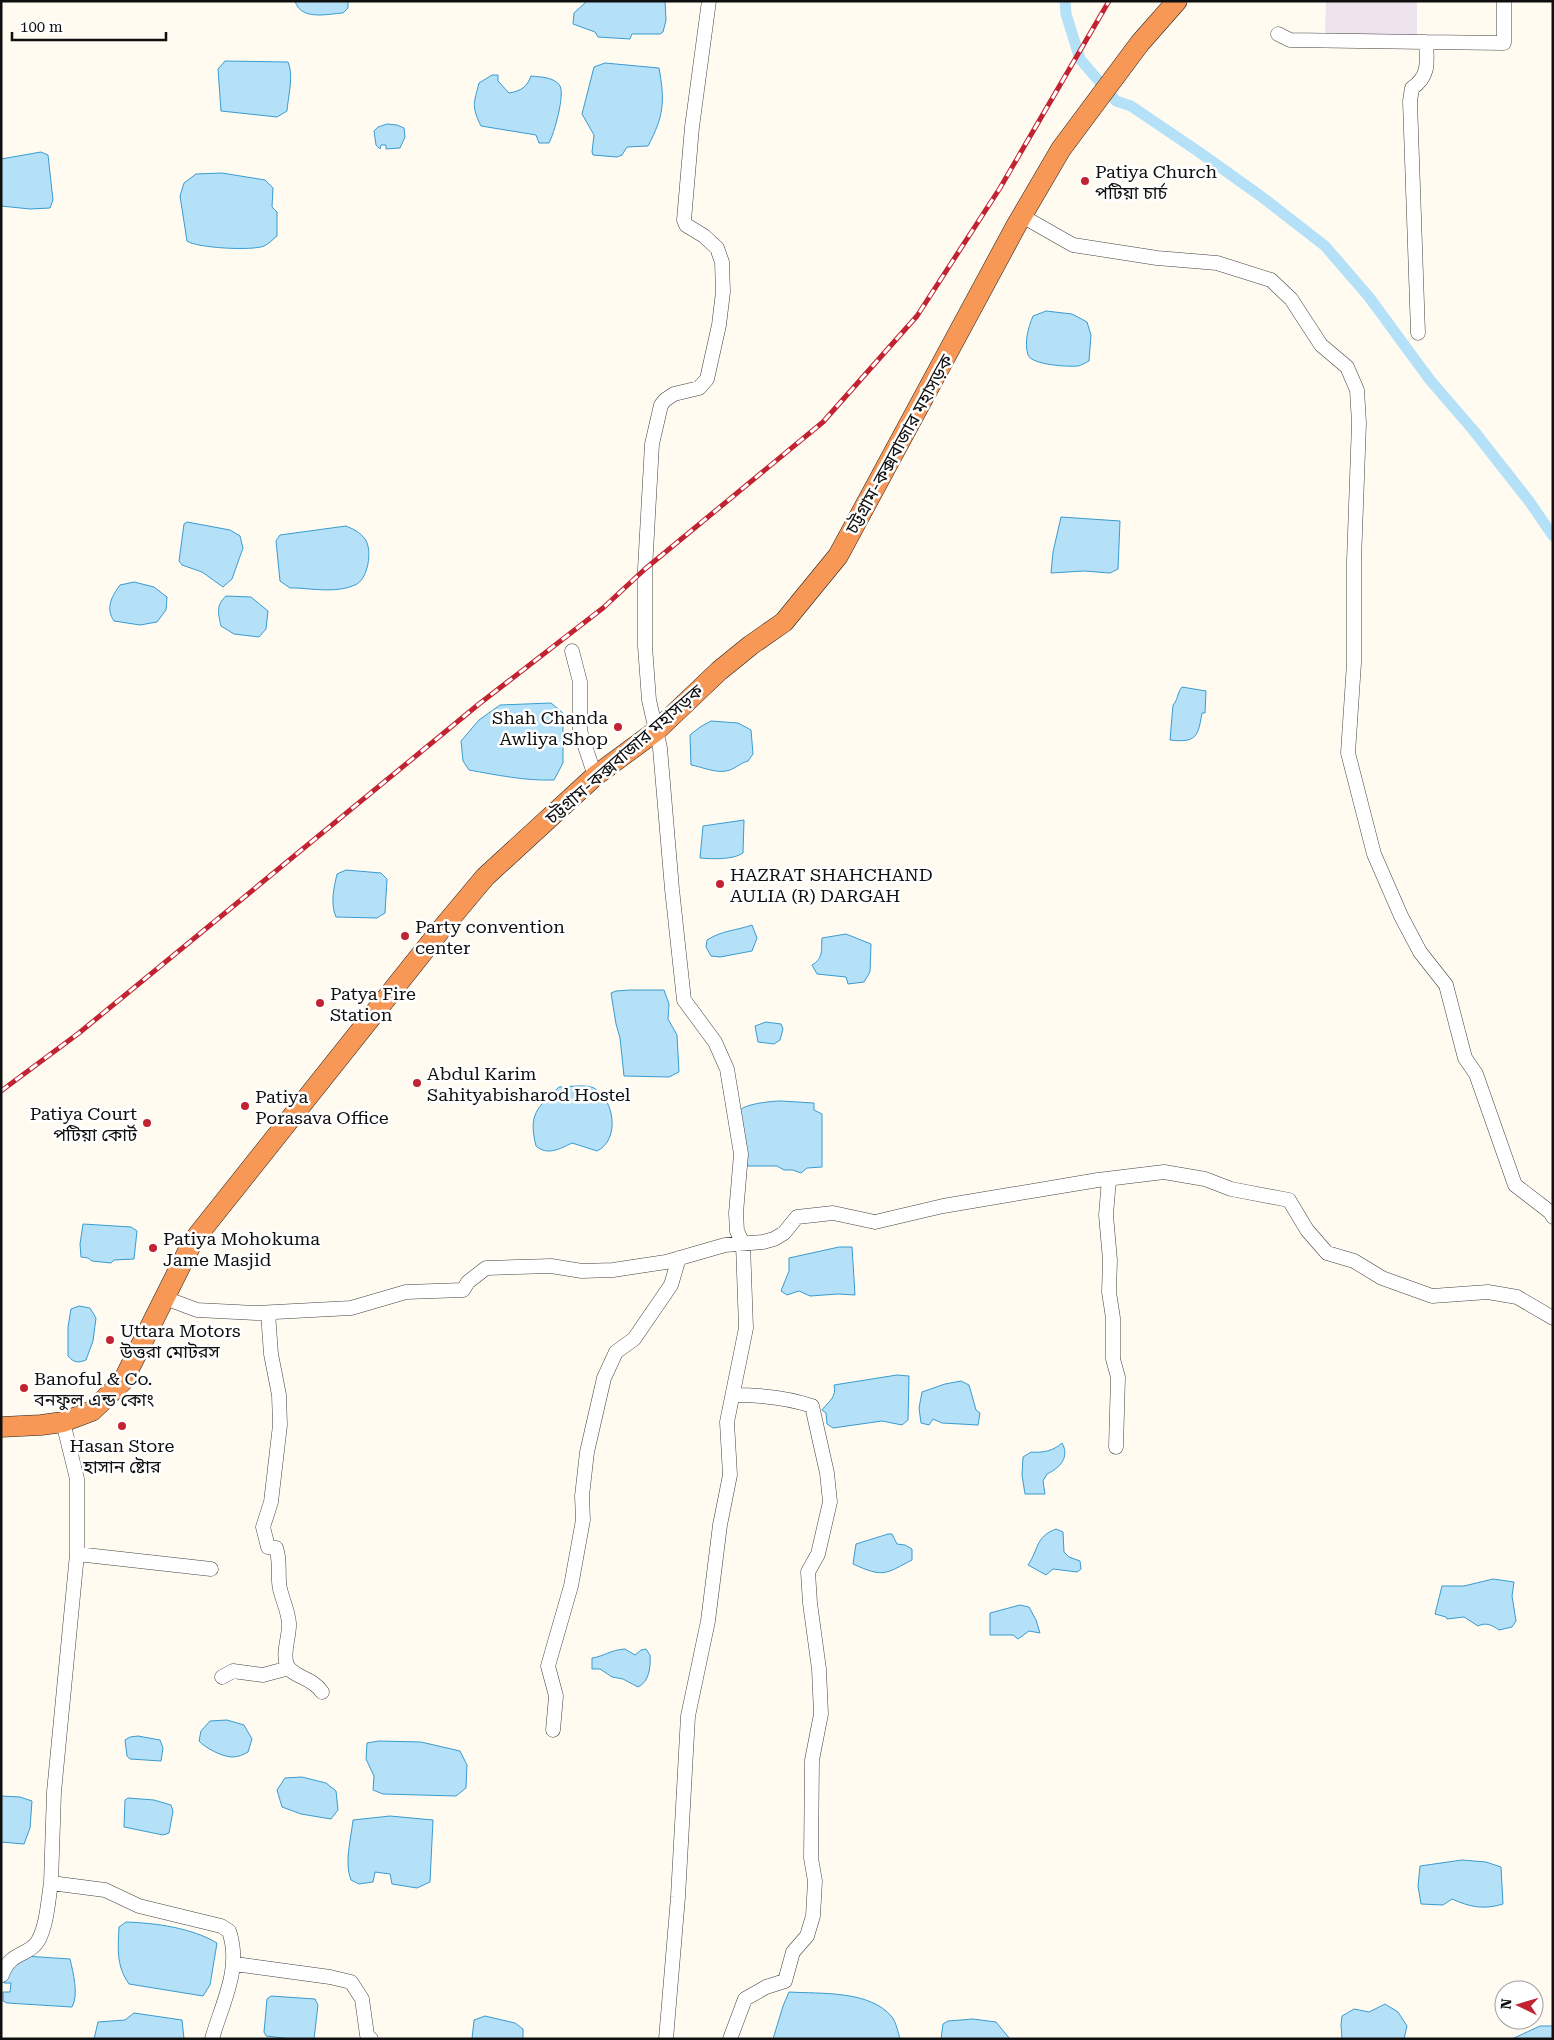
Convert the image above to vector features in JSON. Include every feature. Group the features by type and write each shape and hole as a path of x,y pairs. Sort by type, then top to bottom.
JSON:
{"highway":[{"name":"চট্টগ্রাম-কক্সবাজার মহাসড়ক","path":"1,1427 63,1422 92,1411 123,1381 193,1241 439,932 486,877 596,776 656,731 720,671 751,645 784,622 838,556 1022,216 1061,149 1140,42 1177,1"}],"street":[{"path":"666,2039 678,1897 688,1716 708,1622 720,1525 730,1475 727,1422 746,1328 744,1244 737,1230 736,1213 741,1154 727,1069 715,1042 684,1000 660,748 648,700 645,646 645,569 652,444 661,405 665,400 674,394 699,388 707,379 719,325 723,292 722,262 717,248 704,236 686,225 684,220 692,127 709,1"},
{"path":"1278,34 1290,40 1504,43 1504,1"},
{"path":"1418,333 1410,102 1412,88 1421,82 1428,69 1426,42"},
{"path":"1022,216 1074,245 1157,258 1217,263 1271,280 1291,300 1321,345 1346,367 1357,390 1359,423 1354,560 1354,663 1348,753 1360,805 1374,854 1401,916 1420,952 1446,985 1465,1058 1476,1074 1515,1185 1553,1216"},
{"path":"572,651 580,682 580,731 596,776"},
{"path":"165,1298 197,1310 268,1313 351,1308 406,1292 463,1290 468,1282 486,1268 551,1266 582,1271 612,1270 666,1262 725,1244 744,1244 774,1240 784,1233 797,1217 834,1213 875,1222 943,1206 1164,1172 1205,1179 1231,1188 1289,1200 1307,1230 1327,1253 1354,1261 1382,1278 1432,1296 1488,1292 1517,1297 1553,1318"},
{"path":"1109,1179 1106,1215 1110,1260 1109,1292 1113,1318 1113,1359 1118,1377 1116,1447"},
{"path":"553,1730 556,1696 548,1666 571,1586 583,1520 582,1496 587,1452 604,1378 616,1352 634,1339 671,1285 679,1258"},
{"path":"268,1313 280,1424 271,1502 263,1527 266,1544 268,1547 276,1548 280,1557 278,1577 290,1624 286,1662 291,1672 308,1678 322,1692"},
{"path":"730,2039 745,1999 766,1987 786,1980 793,1952 807,1936 814,1916 814,1881 811,1858 812,1760 821,1714 819,1669 810,1603 808,1572 818,1554 830,1502 827,1472 812,1406 797,1401 764,1396 732,1394"},
{"path":"2,1974 5,1965 12,1958 37,1942 42,1929 51,1883 54,1792 77,1554 77,1479 63,1422"},
{"path":"77,1554 211,1569"},
{"path":"222,1677 233,1671 264,1675 289,1668"},
{"path":"51,1883 105,1890 139,1906 221,1926 230,1931 235,1964 212,2039"},
{"path":"235,1964 330,1977 351,1982 362,1998 368,2035 371,2039"}],"shaded area":[{"path":"1326,1 1417,1 1417,37 1325,35"}],"water":[{"path":"295,1 348,1 348,8 343,13 315,15 303,11"},
{"path":"587,1 665,1 666,20 663,32 660,34 632,34 630,39 598,37 595,32 573,24 574,13"},
{"path":"225,61 288,62 291,80 287,111 277,117 221,111 218,69"},
{"path":"605,63 659,68 661,80 662,108 657,126 648,146 627,147 622,155 617,157 593,155 594,135 582,114 594,67"},
{"path":"492,75 498,75 498,81 509,93 523,88 531,76 547,78 558,83 561,91 560,106 554,132 549,143 539,143 536,135 481,126 474,104 479,83"},
{"path":"387,124 404,128 405,137 400,148 386,149 386,145 381,145 380,149 376,145 374,131 378,127"},
{"path":"41,152 48,155 53,200 50,208 30,209 1,206 1,159"},
{"path":"222,173 265,180 273,188 272,207 277,212 277,236 266,245 258,248 225,248 187,241 180,196 184,183 196,174"},
{"path":"1046,311 1072,314 1087,322 1091,335 1089,361 1078,366 1051,365 1036,361 1028,355 1026,346 1027,336 1033,316"},
{"path":"1061,517 1120,521 1118,569 1110,573 1084,571 1051,573 1053,552"},
{"path":"187,522 230,530 240,536 243,548 232,579 223,587 202,572 182,565 179,561 184,524"},
{"path":"346,526 361,534 369,550 366,571 359,582 341,589 326,590 290,588 280,581 276,541 280,535"},
{"path":"134,582 154,587 167,597 166,610 157,622 140,625 114,621 111,616 110,607 114,593 120,585"},
{"path":"226,596 251,597 268,611 266,629 259,637 234,634 221,626 219,610"},
{"path":"1182,687 1206,691 1205,713 1202,713 1199,728 1194,737 1179,741 1170,740 1173,705"},
{"path":"551,703 563,713 563,763 554,780 522,779 469,770 463,761 461,741 479,720 500,705"},
{"path":"711,721 738,723 751,730 753,754 748,761 726,771 713,771 691,765 690,735"},
{"path":"744,820 743,853 728,858 700,858 703,826"},
{"path":"346,870 381,873 387,879 385,913 377,918 336,917 333,901 337,874"},
{"path":"752,925 757,938 752,951 720,957 711,956 706,947 707,940 724,932"},
{"path":"846,934 871,944 870,972 864,982 848,984 846,977 817,974 812,965 820,956 822,938"},
{"path":"630,990 664,990 669,1004 668,1019 677,1035 679,1072 669,1077 624,1076 620,1038 611,993"},
{"path":"766,1022 781,1024 783,1029 780,1040 774,1044 758,1042 755,1026"},
{"path":"559,1087 591,1087 607,1101 612,1120 612,1129 604,1146 597,1151 572,1143 549,1151 536,1146 533,1126 536,1112"},
{"path":"781,1101 814,1103 814,1110 822,1114 822,1167 807,1168 801,1173 793,1170 784,1170 777,1166 746,1166 739,1111 752,1105"},
{"path":"83,1224 131,1227 137,1231 134,1259 114,1260 111,1263 92,1261 81,1257 80,1244"},
{"path":"839,1247 852,1247 855,1295 810,1296 799,1291 787,1295 781,1291 789,1271 789,1258"},
{"path":"79,1306 90,1308 96,1318 93,1341 86,1360 78,1362 68,1356 68,1327 71,1309"},
{"path":"897,1375 909,1376 908,1420 902,1425 882,1421 833,1428 827,1424 826,1413 822,1410 833,1396 834,1385"},
{"path":"961,1381 969,1385 976,1410 980,1413 978,1425 942,1423 933,1419 929,1425 921,1423 919,1408 922,1392"},
{"path":"1062,1443 1065,1453 1064,1457 1060,1465 1047,1474 1043,1481 1045,1494 1025,1494 1022,1475 1023,1457 1031,1452 1051,1450"},
{"path":"1056,1529 1063,1532 1064,1552 1069,1557 1080,1561 1081,1569 1077,1572 1053,1569 1046,1575 1028,1565 1044,1536"},
{"path":"892,1534 897,1544 905,1545 912,1549 912,1560 884,1573 878,1573 853,1564 856,1544"},
{"path":"1493,1579 1514,1582 1512,1596 1516,1621 1512,1627 1499,1630 1484,1624 1478,1626 1464,1617 1447,1619 1435,1614 1442,1586 1464,1586"},
{"path":"1020,1605 1029,1607 1040,1633 1029,1631 1018,1639 1013,1635 990,1635 990,1613"},
{"path":"625,1649 635,1655 641,1650 646,1649 650,1655 647,1678 638,1687 623,1679 612,1677 600,1669 592,1669 592,1658"},
{"path":"227,1720 244,1725 252,1739 248,1752 228,1757 219,1754 199,1741 201,1731 210,1721"},
{"path":"138,1736 160,1740 163,1748 161,1761 130,1759 127,1756 125,1740"},
{"path":"379,1741 421,1742 460,1751 467,1765 466,1788 456,1796 383,1794 373,1790 374,1776 366,1759 367,1743"},
{"path":"302,1777 326,1783 336,1791 338,1810 331,1819 301,1814 282,1807 277,1790 285,1778"},
{"path":"1,1796 20,1797 32,1801 30,1828 24,1844 1,1842"},
{"path":"128,1798 154,1800 171,1805 173,1811 169,1833 163,1835 124,1827 125,1800"},
{"path":"390,1816 433,1820 430,1882 417,1888 392,1884 390,1874 375,1872 373,1882 359,1884 351,1880 348,1859 353,1820"},
{"path":"1462,1860 1486,1862 1501,1867 1503,1904 1477,1907 1452,1899 1443,1905 1421,1904 1418,1886 1420,1866"},
{"path":"126,1922 173,1927 217,1943 210,1985 203,1996 129,1984 120,1964 118,1950 119,1927"},
{"path":"25,1956 70,1959 75,1990 72,2007 7,2003 3,2001 3,1992 10,1992 11,1983 4,1983 5,1971"},
{"path":"789,1992 844,1995 871,2002 883,2008 892,2017 900,2039 773,2039"},
{"path":"271,1996 315,1999 318,2005 314,2039 266,2036 264,2032 267,1999"},
{"path":"1385,2004 1398,2012 1407,2026 1404,2039 1342,2039 1342,2016 1354,2009 1369,2012"},
{"path":"134,2013 182,2020 184,2039 94,2039 98,2022 125,2020"},
{"path":"485,2016 515,2023 523,2029 523,2039 472,2039 474,2020"},
{"path":"973,2019 996,2022 1010,2039 941,2039 943,2024 948,2021"},
{"path":"1544,2026 1553,2026 1553,2039 1512,2039 1531,2030 1544,2030"}],"waterway":[{"path":"1065,1 1066,14 1080,59 1116,101 1131,106 1199,152 1262,197 1325,246 1369,297 1430,380 1474,431 1529,501 1553,536"}],"railway":[{"path":"1,1091 79,1033 479,704 603,608 645,569 823,422 917,316 1000,188 1109,1"}],"place":[{"name":"Patiya Church পটিয়া চার্চ","path":"1085,181"},
{"name":"Shah Chanda Awliya Shop","path":"618,727"},
{"name":"HAZRAT SHAHCHAND AULIA (R) DARGAH","path":"720,884"},
{"name":"Party convention center","path":"405,936"},
{"name":"Patya Fire Station","path":"320,1003"},
{"name":"Abdul Karim Sahityabisharod Hostel","path":"417,1083"},
{"name":"Patiya Porasava Office","path":"245,1106"},
{"name":"Patiya Court পটিয়া কোর্ট","path":"147,1123"},
{"name":"Patiya Mohokuma Jame Masjid","path":"153,1248"},
{"name":"Uttara Motors উত্তরা মোটরস","path":"110,1340"},
{"name":"Banoful & Co. বনফুল এন্ড কোং","path":"24,1388"},
{"name":"Hasan Store হাসান ষ্টোর","path":"122,1426"}]}
